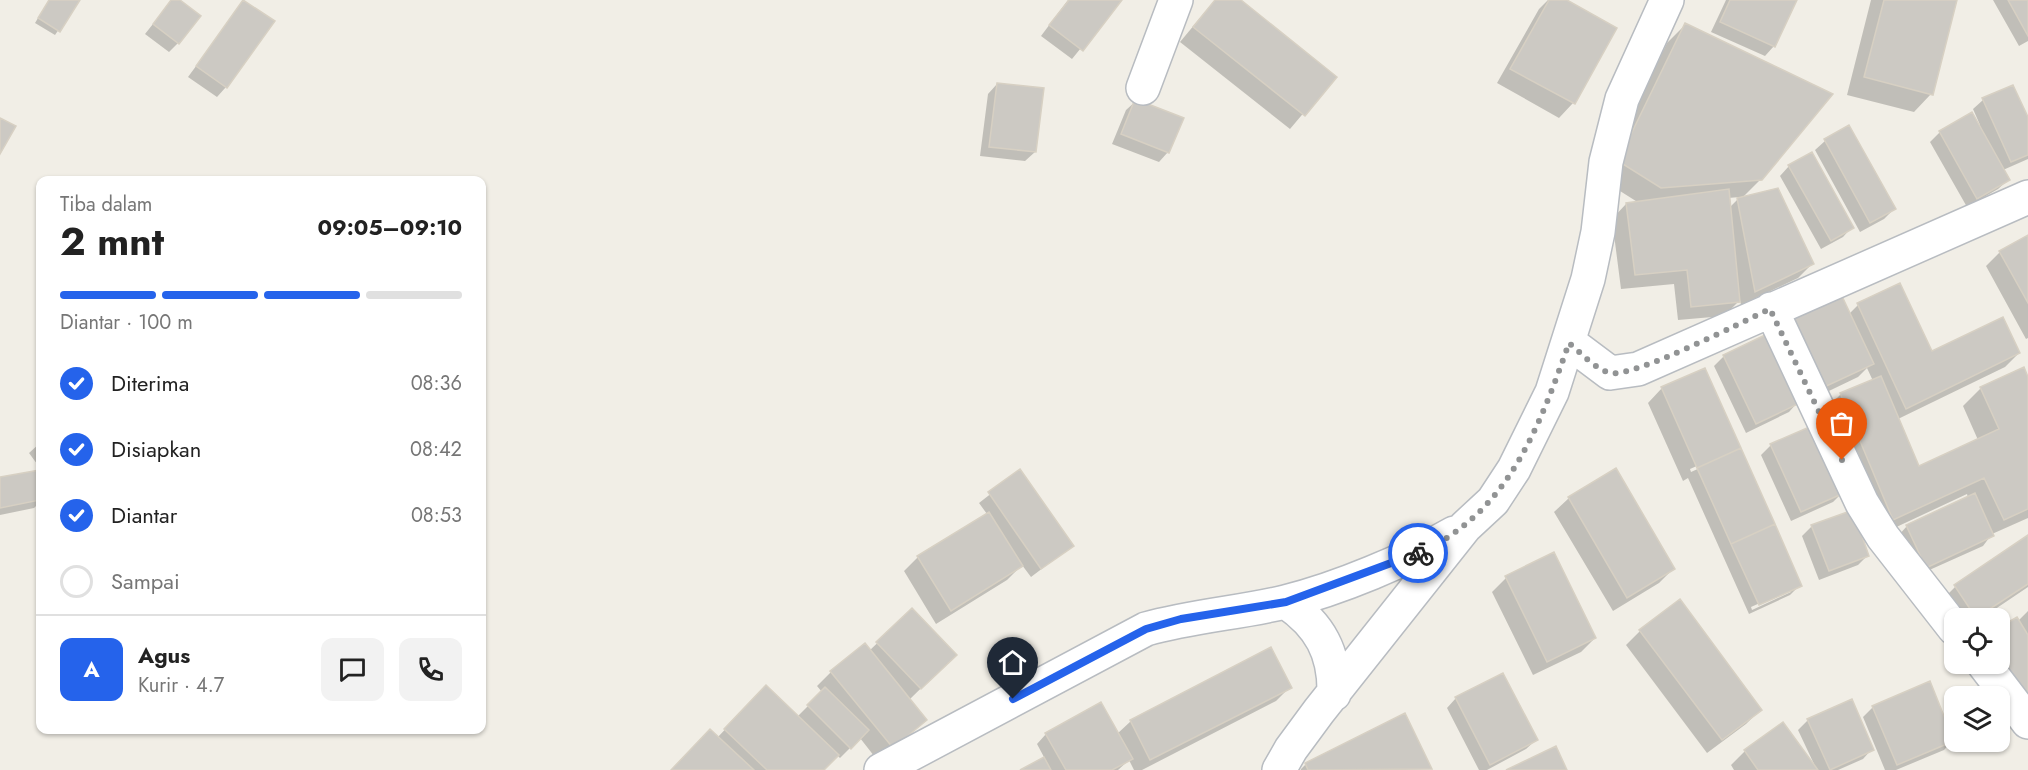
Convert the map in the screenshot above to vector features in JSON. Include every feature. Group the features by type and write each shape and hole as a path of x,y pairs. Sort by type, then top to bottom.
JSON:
{"street":[{"path":"1143,88 1176,0"},
{"path":"1279,770 1298,739 1465,527 1493,501 1514,469 1552,392 1569,343 1598,232 1606,162 1622,99 1667,0"},
{"path":"1569,343 1598,367 1610,373 1622,373 1653,363 1770,309 2028,197"},
{"path":"1770,309 1862,503 1883,537 1944,615"},
{"path":"881,770 1146,629 1181,619 1286,602 1424,550 1465,527"},
{"path":"1286,602 1301,612 1323,636 1333,666 1334,694"},
{"path":"1991,674 2028,722"}],"building":[{"path":"49,0 80,0 60,32 38,18"},
{"path":"171,0 180,0 201,16 179,44 153,24"},
{"path":"243,0 275,21 227,88 196,66"},
{"path":"1069,0 1122,0 1083,51 1049,25"},
{"path":"1215,0 1241,0 1337,77 1305,116 1193,27"},
{"path":"1549,0 1567,0 1617,28 1575,104 1510,69"},
{"path":"1730,0 1797,0 1775,47 1720,22"},
{"path":"1884,0 1957,0 1933,95 1864,77"},
{"path":"2008,0 2028,0 2028,36"},
{"path":"1685,23 1833,94 1762,180 1661,188 1618,161"},
{"path":"997,83 1044,88 1036,152 989,147"},
{"path":"2013,85 2028,117 2028,155 2011,162 1982,98"},
{"path":"1135,99 1184,118 1169,153 1121,134"},
{"path":"1972,112 2010,180 1977,199 1939,131"},
{"path":"0,118 16,126 0,154"},
{"path":"1849,125 1896,209 1870,223 1824,139"},
{"path":"1812,152 1854,228 1831,241 1788,165"},
{"path":"1778,188 1814,264 1755,292 1737,198"},
{"path":"1729,189 1740,302 1691,307 1687,270 1635,275 1626,203"},
{"path":"2028,235 2028,303 1999,251"},
{"path":"1900,283 1932,351 2003,317 2020,353 1906,409 1857,303"},
{"path":"1841,294 1874,364 1820,389 1788,319"},
{"path":"1767,334 1800,403 1756,424 1723,355"},
{"path":"2024,367 2028,377 2028,509 2004,520 1984,478 1893,520 1840,393 1881,376 1919,466 1999,429 1980,387"},
{"path":"1705,368 1741,448 1697,468 1661,387"},
{"path":"1814,425 1844,493 1801,512 1770,444"},
{"path":"1741,448 1775,524 1731,544 1697,468"},
{"path":"1616,468 1675,569 1627,598 1568,497"},
{"path":"1020,469 1074,546 1041,569 988,492"},
{"path":"36,471 36,501 0,508 0,477"},
{"path":"1975,493 1994,536 1926,568 1906,525"},
{"path":"1853,510 1869,556 1829,571 1811,525"},
{"path":"989,512 1023,566 951,611 917,556"},
{"path":"1775,524 1802,586 1759,605 1731,544"},
{"path":"2028,535 2028,584 1991,608 1969,608 1954,585"},
{"path":"1554,552 1596,638 1547,662 1505,576"},
{"path":"1680,599 1762,710 1722,740 1639,630"},
{"path":"912,608 957,655 921,689 876,642"},
{"path":"2017,617 2028,635 2028,694 2024,696 2010,673 2010,621"},
{"path":"865,643 927,720 893,748 830,671"},
{"path":"1271,647 1292,688 1150,760 1130,720"},
{"path":"1503,673 1538,740 1490,765 1455,697"},
{"path":"1930,681 1944,716 1944,745 1897,765 1872,706"},
{"path":"766,685 839,755 824,770 767,770 724,729"},
{"path":"825,687 869,730 851,749 807,705"},
{"path":"1852,699 1874,750 1830,770 1807,719"},
{"path":"1101,702 1133,759 1112,770 1066,770 1045,733"},
{"path":"1405,713 1432,769 1308,770 1305,763"},
{"path":"1783,722 1818,770 1758,770 1744,750"},
{"path":"710,729 754,770 671,770"},
{"path":"1556,746 1567,770 1506,770"},
{"path":"1044,757 1051,770 1020,770"}],"way so far":[{"path":"1418,553 1465,527 1493,501 1533,434 1552,392 1569,343 1598,367 1610,373 1622,373 1653,363 1770,309 1842,460"}],"route":[{"path":"1013,699 1146,629 1181,619 1286,602 1418,553"}]}
